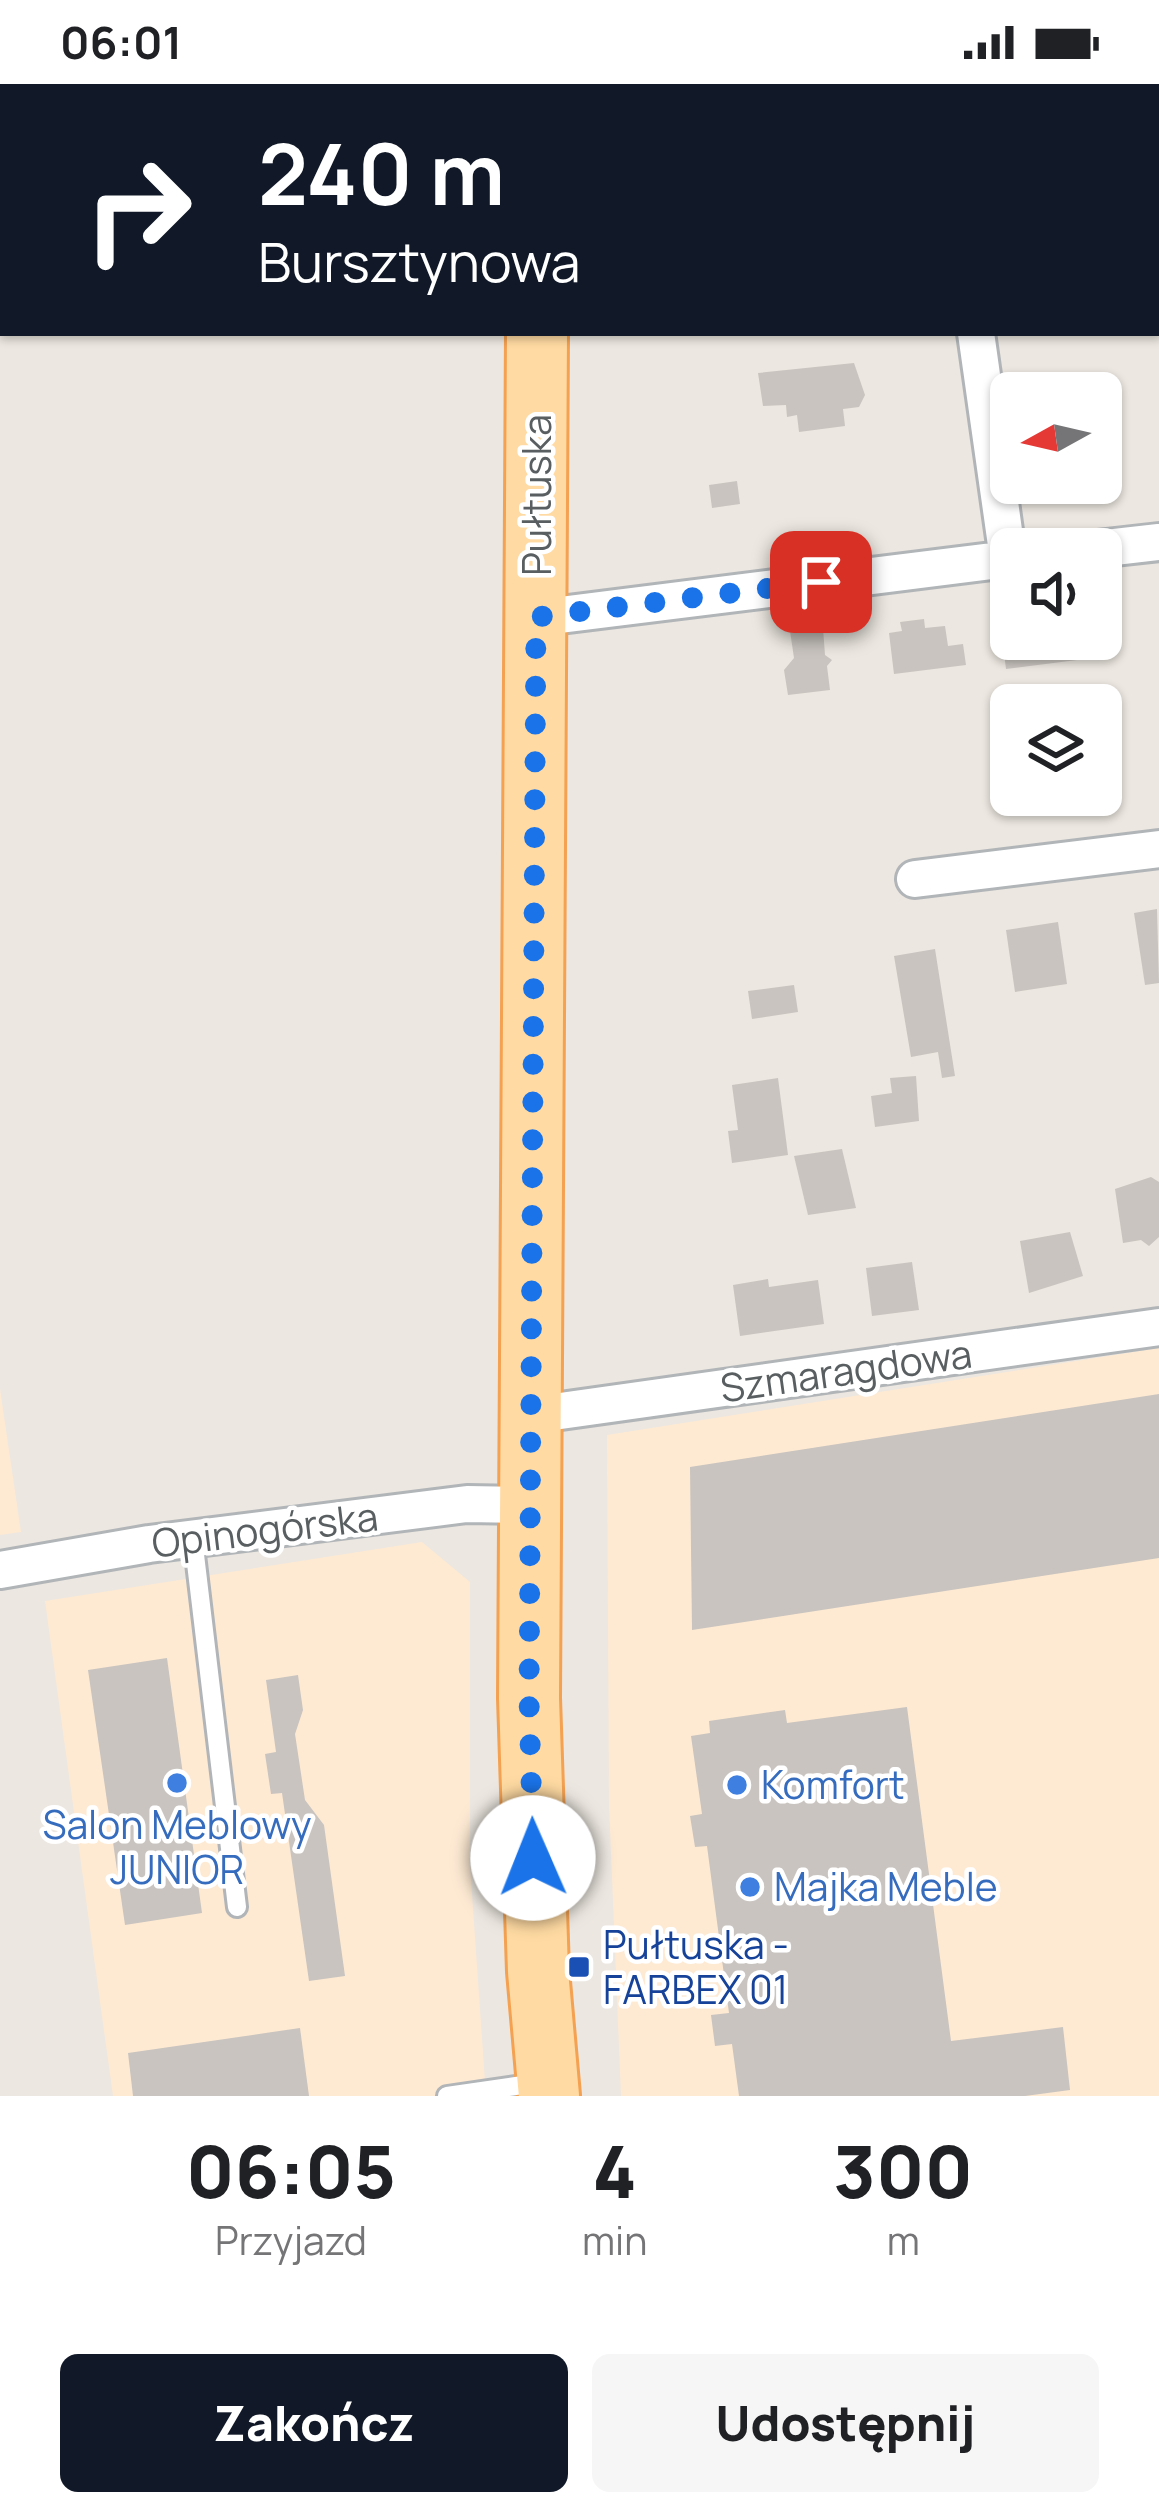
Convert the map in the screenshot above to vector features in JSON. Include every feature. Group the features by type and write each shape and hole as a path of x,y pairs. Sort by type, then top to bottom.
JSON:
{"main road":[{"name":"Pułtuska","path":"537,336 533,1858 548,2089"}],"street":[{"path":"976,336 1005,528"},
{"path":"1122,546 1159,542"},
{"path":"536,617 990,561"},
{"path":"915,879 1159,849"},
{"name":"Szmaragdowa","path":"532,1415 1159,1327"},
{"name":"Opinogórska","path":"0,1570 193,1538 467,1504 532,1505"}],"lane":[{"path":"193,1538 237,1907"},
{"path":"447,2096 548,2089"}],"shaded area":[{"path":"1159,1348 1159,2096 621,2096 609,1804 607,1435"},
{"path":"0,1389 21,1532 0,1535"},
{"path":"422,1542 470,1582 470,1865 486,2096 113,2096 45,1601"}],"building":[{"path":"854,363 865,395 859,407 843,409 845,426 799,432 797,415 787,417 786,405 763,406 758,373"},
{"path":"737,481 740,504 712,508 709,485"},
{"path":"924,619 925,628 945,626 948,646 963,644 966,665 894,674 889,633 902,631 900,622"},
{"path":"823,628 825,655 832,660 827,666 830,690 788,695 784,670 794,658 790,631"},
{"path":"1005,660 1077,660 1006,669"},
{"path":"1157,909 1159,983 1145,985 1134,913"},
{"path":"1058,922 1067,984 1015,992 1006,930"},
{"path":"935,949 955,1076 942,1078 938,1052 911,1057 894,956"},
{"path":"794,985 798,1012 752,1019 748,991"},
{"path":"916,1076 919,1121 875,1127 871,1096 892,1093 890,1078"},
{"path":"778,1078 788,1155 732,1163 728,1131 738,1130 732,1085"},
{"path":"842,1149 856,1208 808,1215 794,1156"},
{"path":"1151,1177 1159,1182 1159,1237 1149,1246 1141,1240 1123,1243 1115,1189"},
{"path":"1070,1232 1083,1276 1029,1293 1020,1241"},
{"path":"912,1262 919,1310 872,1316 866,1268"},
{"path":"768,1279 769,1287 818,1280 824,1324 740,1336 733,1285"},
{"path":"1159,1394 1159,1558 692,1630 690,1467"},
{"path":"167,1658 202,1913 125,1925 88,1670"},
{"path":"298,1675 303,1710 295,1734 305,1800 324,1825 345,1976 309,1981 282,1793 271,1794 265,1754 276,1752 266,1680"},
{"path":"907,1707 951,2041 1063,2027 1070,2090 1025,2096 739,2096 732,2044 715,2046 711,2015 729,2013 707,1846 695,1847 690,1816 702,1814 691,1736 710,1733 709,1721 785,1710 787,1723"},
{"path":"300,2028 309,2096 133,2096 128,2053"}],"place":[{"name":"Salon Meblowy JUNIOR","path":"177,1783"},
{"name":"Komfort","path":"737,1785"},
{"name":"Majka Meble","path":"750,1887"},
{"name":"Pułtuska - FARBEX 01","path":"579,1967"}],"route":[{"path":"533,1858 529,1698 536,617 821,582"}]}
